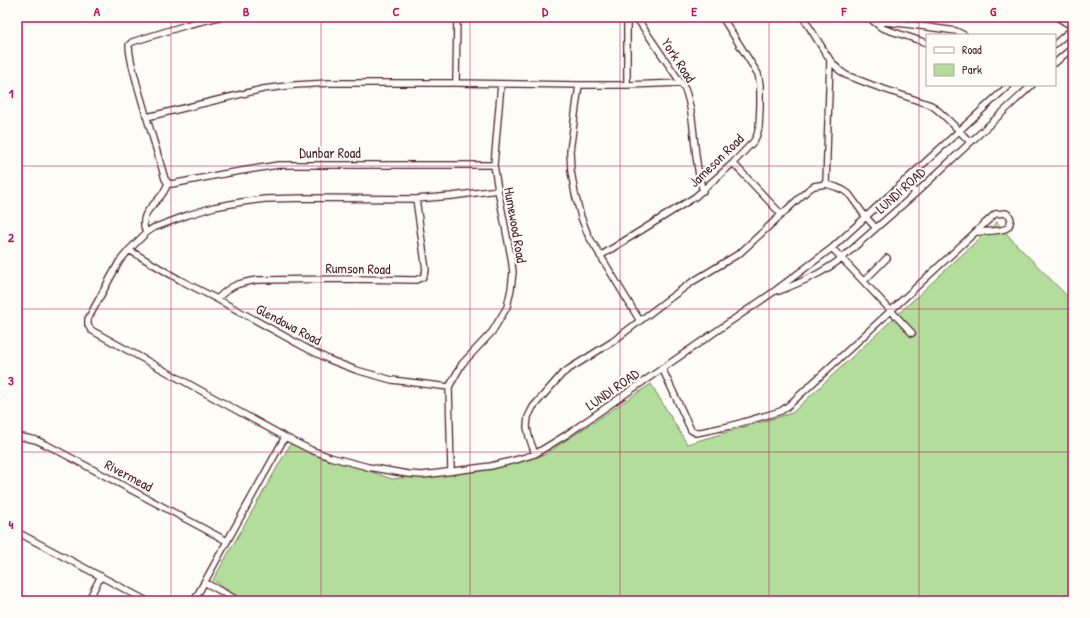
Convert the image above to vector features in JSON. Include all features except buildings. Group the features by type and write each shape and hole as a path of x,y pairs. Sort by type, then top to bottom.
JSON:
{"street":[{"path":"146,233 143,223 144,217 160,197 168,183 165,179 147,117 134,70 129,45 132,42 190,24 219,17"},
{"path":"456,83 457,17"},
{"path":"627,17 628,84"},
{"name":"York Road","path":"636,17 681,83 689,100 698,170 703,191"},
{"name":"Jameson Road","path":"600,256 703,191 733,163 757,135 760,106 760,84 758,74 722,17"},
{"path":"803,17 830,60 839,70 872,85 931,105 970,142"},
{"path":"1056,43 1073,27 1057,17"},
{"path":"872,19 956,31 962,34"},
{"path":"872,19 882,28 926,43"},
{"path":"1056,62 1073,47"},
{"path":"826,184 830,60"},
{"path":"147,117 263,89 295,85 330,83 579,85 681,83"},
{"name":"Humewood Road","path":"449,387 462,364 492,332 507,307 511,289 511,257 494,165 501,84"},
{"path":"579,85 570,151 571,171 575,194 588,235 640,321"},
{"name":"LUNDI ROAD","path":"498,190 416,199 306,198 242,202 214,208 160,224 146,233 129,250 120,262 88,319 88,325 91,330 311,450 374,468 408,474 422,475 496,465 535,454 566,435 772,293 832,248 1008,86"},
{"name":"LUNDI ROAD","path":"772,293 815,275 830,267 842,258 916,193 1031,86"},
{"path":"733,163 781,214"},
{"name":"Dunbar Road","path":"168,183 172,184 278,165 494,165"},
{"path":"904,181 916,193"},
{"path":"535,454 529,437 527,423 530,412 562,374 612,342 692,282 740,253 781,214 814,186 826,184 843,190 849,194 876,228"},
{"name":"Rumson Road","path":"217,299 234,285 242,282 257,280 416,280 423,277 426,270 416,199"},
{"path":"662,368 693,432 698,433 730,426 784,410 995,214 1006,213 1011,219 1010,224 1006,229 976,232"},
{"path":"832,248 912,333"},
{"name":"Glendowa Road","path":"129,250 180,280 306,348 345,366 392,380 449,387"},
{"path":"864,281 887,258"},
{"path":"449,387 451,471"},
{"name":"Rivermead","path":"17,436 36,440 49,446 227,541"},
{"path":"194,601 285,437"},
{"path":"17,532 147,601"},
{"path":"88,601 101,576"},
{"path":"204,582 239,601"}],"green space":[{"path":"997,222 1013,241 1073,302 1073,601 243,601 213,580 291,443 392,479 493,469 544,455 651,384 687,444 792,413"}]}
